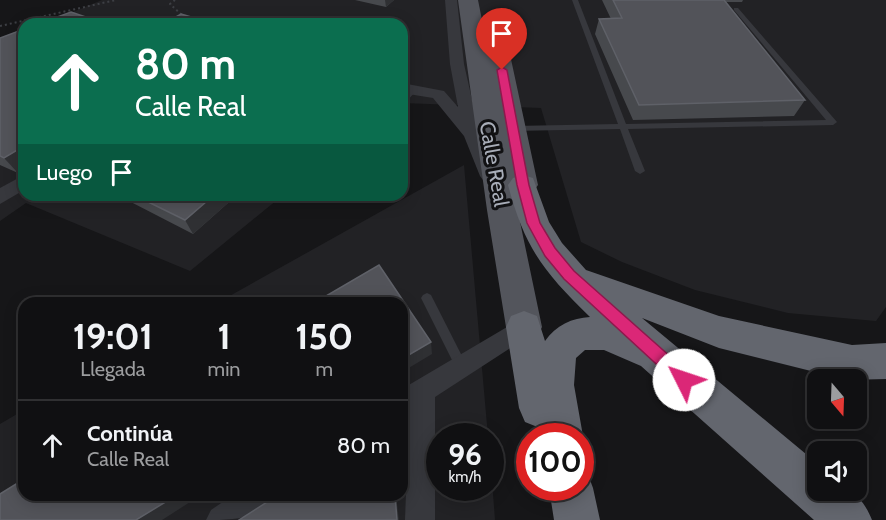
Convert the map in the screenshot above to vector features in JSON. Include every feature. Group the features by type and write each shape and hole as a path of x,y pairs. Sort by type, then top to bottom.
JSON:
{"highway":[{"path":"513,198 534,223 550,252 569,275 658,357 849,520"},
{"path":"569,275 719,332 852,363 886,362"},
{"path":"524,327 542,423"},
{"path":"560,423 552,374 560,349 577,334 602,333 658,357"},
{"path":"556,501 559,520"},
{"path":"573,501 577,520"}],"main road":[{"name":"Calle Real","path":"468,0 513,198"},
{"name":"Calle Real","path":"488,0 513,129 513,198 524,327"}],"street":[{"path":"451,0 457,64 472,134"},
{"path":"408,92 447,82 457,64"},
{"path":"408,93 438,94 472,134 513,198"},
{"path":"0,197 18,185"},
{"path":"420,520 412,396 524,327"},
{"path":"221,520 250,501"}],"lane":[{"path":"575,0 640,171"},
{"path":"513,129 833,122 736,9"},
{"path":"427,298 461,366"}],"path":[{"path":"36,18 116,0"},
{"path":"175,0 170,4 185,17"},
{"path":"0,26 18,22"}],"shaded area":[{"path":"102,0 886,0 886,307 876,321 788,313 695,290 622,262 581,242 541,108 408,103 408,18 58,18"},
{"path":"18,34 18,201 276,201 190,271 26,203 0,221 0,42"},
{"path":"464,165 487,423 426,423 426,501 494,501 495,520 0,520 0,424 18,414 18,501 408,501 408,297 228,297 400,201 408,201 408,196"}],"building":[{"path":"613,0 724,0 805,100 639,105 599,19 622,18"},
{"path":"71,12 88,18 54,18"},
{"path":"181,14 195,18 174,18"},
{"path":"18,31 18,150 4,158 0,156 0,38"},
{"path":"146,201 207,201 185,220"},
{"path":"379,265 401,297 324,297"},
{"path":"408,308 431,342 408,355"},
{"path":"18,483 18,501 167,501 136,520 0,520 0,494"},
{"path":"269,501 395,501 397,520 239,520"}],"route":[{"path":"502,70 523,185 534,223 550,252 569,275 684,380"}]}
